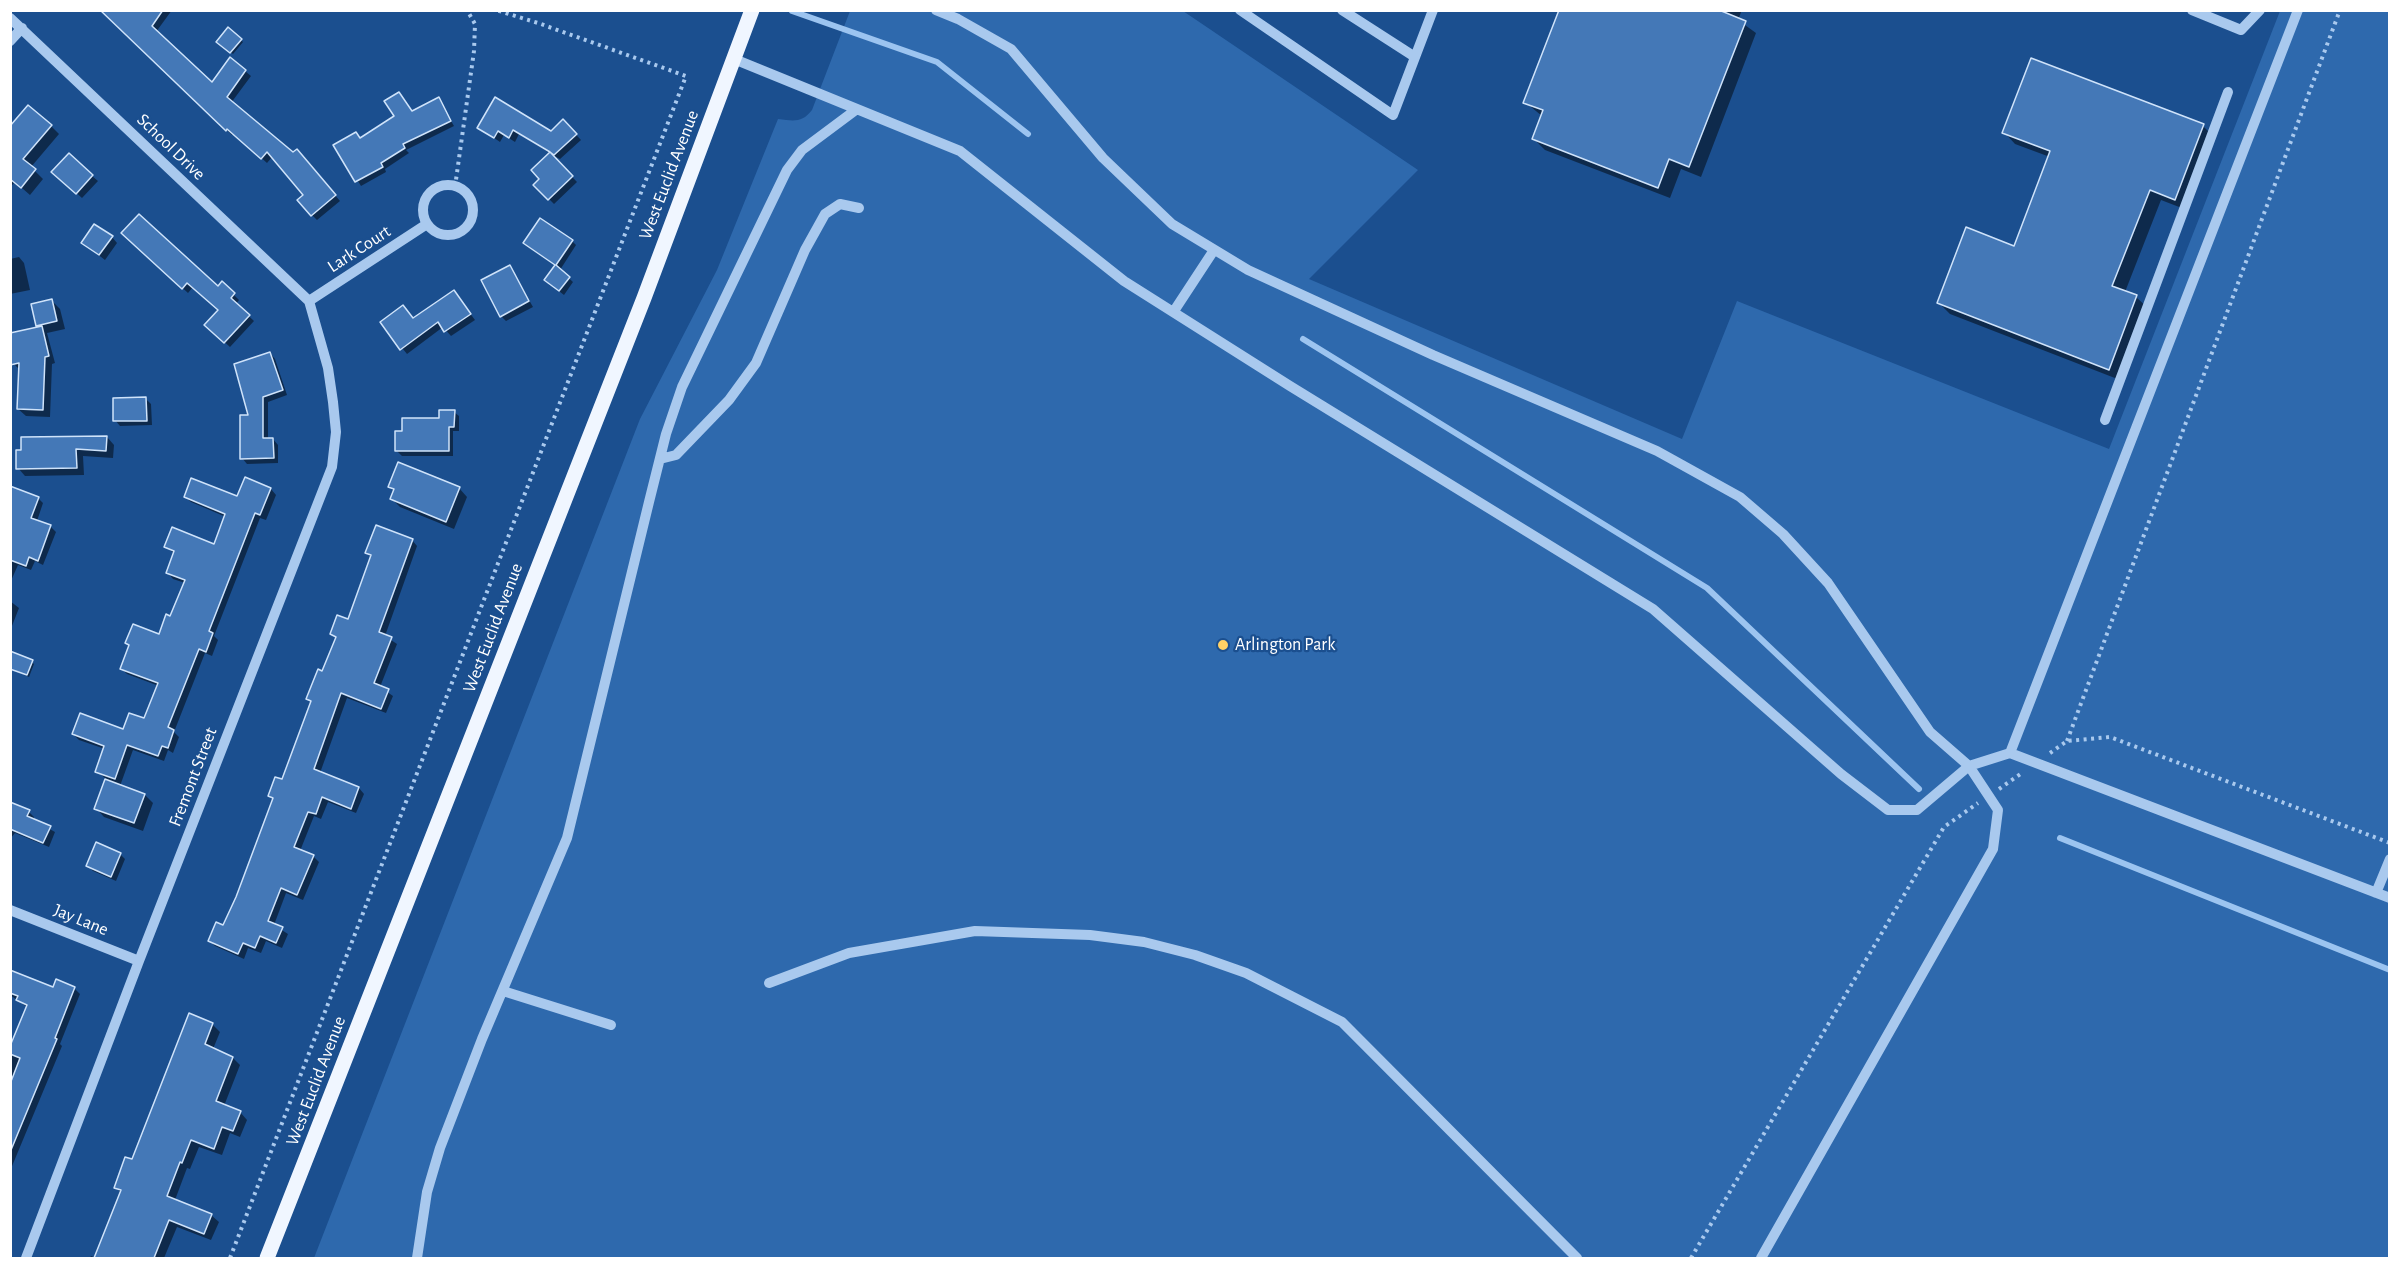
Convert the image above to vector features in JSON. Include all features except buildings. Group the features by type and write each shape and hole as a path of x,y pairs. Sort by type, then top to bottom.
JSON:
{"main road":[{"name":"West Euclid Avenue","path":"267,1258 644,298 752,10"}],"street":[{"path":"936,10 958,19 1011,49 1104,158 1172,224 1214,250 1304,298 1657,451 1740,497 1783,534 1828,583 1930,732 1969,766 1989,796 1998,810 1993,849 1761,1258"},
{"path":"1240,10 1393,115 1433,10"},
{"path":"1342,10 1415,57"},
{"path":"2192,10 2241,30 2260,10"},
{"path":"2010,753 2298,10"},
{"name":"School Drive","path":"10,18 309,301"},
{"path":"10,41 22,28"},
{"path":"734,59 960,151 1124,281 1653,609 1841,774 1888,810 1917,810 1969,766 2010,753 2390,898"},
{"path":"2105,420 2228,92"},
{"path":"417,1258 427,1192 440,1148 567,838 660,459 682,387 787,170 802,150 857,109"},
{"path":"444,186 455,187 467,195 471,202 471,218 468,225 455,234 439,234 427,224 423,208 430,193 444,186"},
{"path":"660,459 676,455 729,400 756,363 805,250 825,214 840,204 859,208"},
{"name":"Lark Court","path":"309,301 427,224"},
{"path":"1174,311 1214,250"},
{"name":"Fremont Street","path":"26,1258 332,467 336,432 332,391 328,368 309,301"},
{"path":"2376,893 2390,859"},
{"name":"Jay Lane","path":"10,910 139,961"},
{"path":"769,983 849,953 975,931 1090,935 1144,942 1195,955 1246,973 1342,1022 1577,1258"},
{"path":"503,991 611,1025"}],"path":[{"path":"455,187 474,51 475,24 467,10"},
{"path":"230,1258 686,76 538,22 496,10"},
{"path":"2067,741 2340,10"},
{"path":"1691,1258 1944,827 2067,741 2110,737 2390,843"}],"shaded area":[{"name":"Arlington Park","path":"850,11 1183,11 1418,170 1309,279 1682,439 1737,301 2109,449 2280,11 2389,11 2389,1258 314,1258 640,419 717,270 778,119 797,120 805,117 812,110"}],"waterway":[{"path":"792,11 937,62 1028,134"},
{"path":"1303,339 1707,588 1919,789"},
{"path":"2060,838 2390,970"}],"place":[{"name":"Arlington Park","path":"1223,645"}]}
